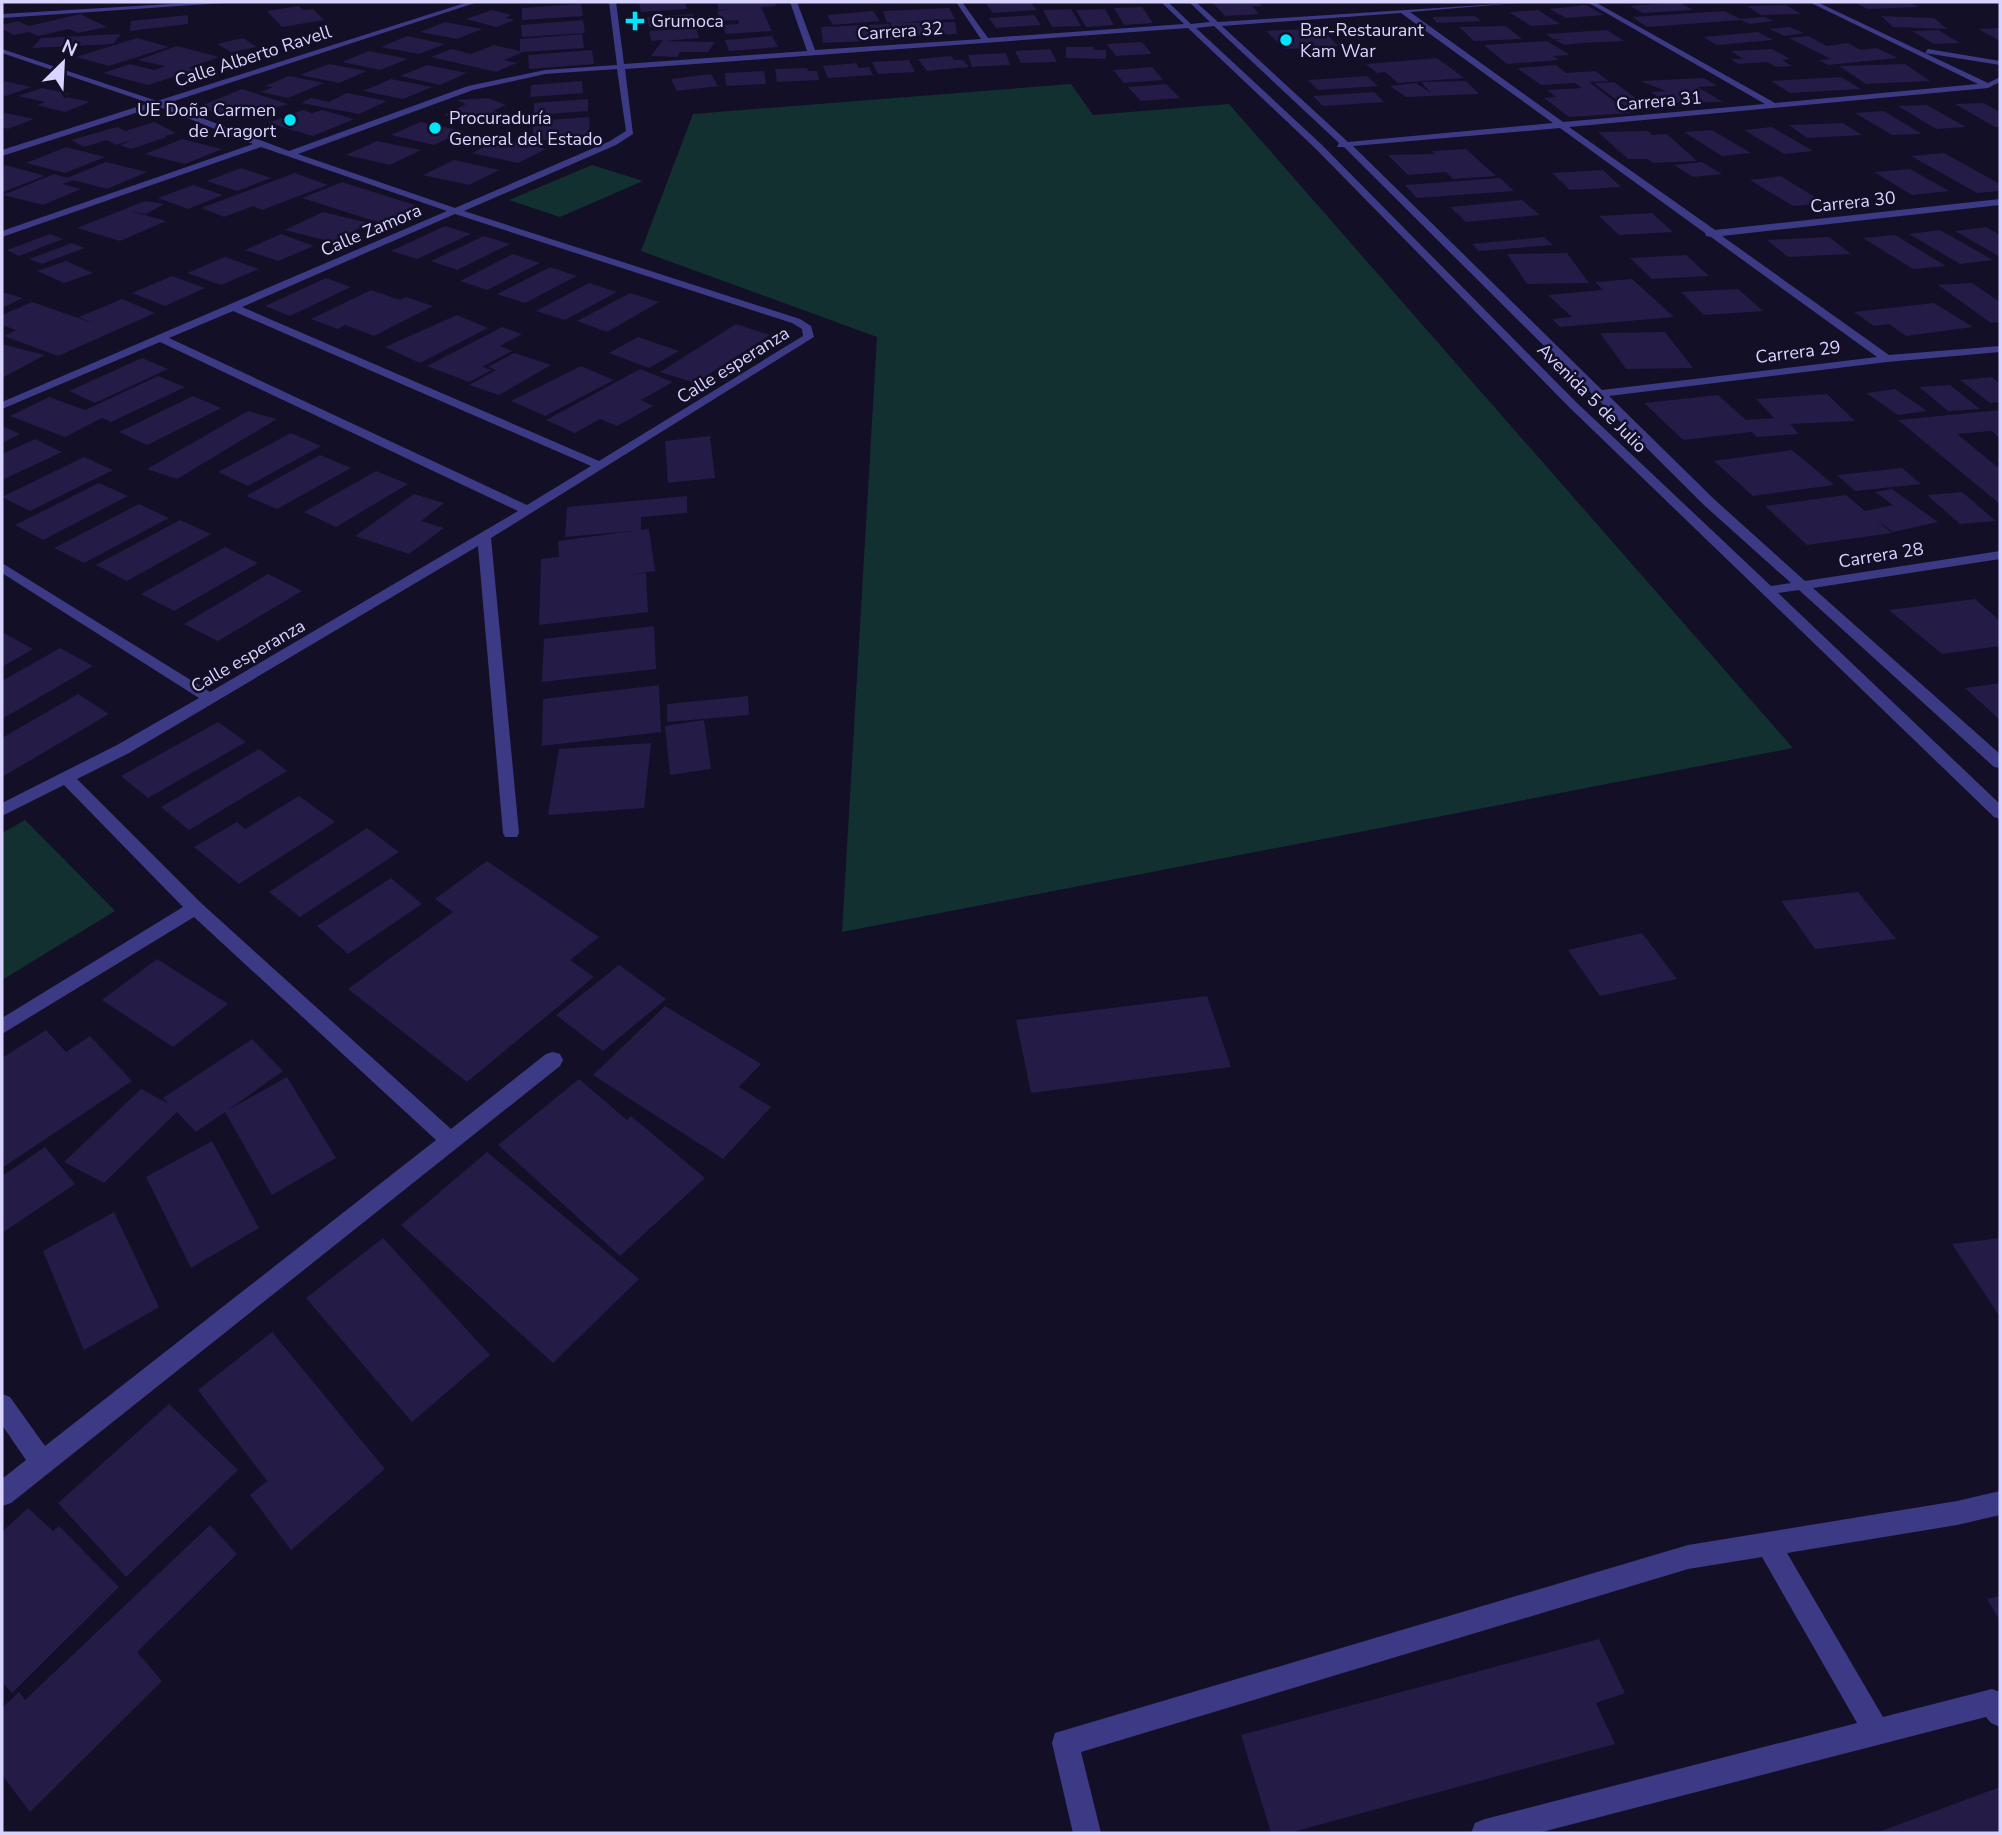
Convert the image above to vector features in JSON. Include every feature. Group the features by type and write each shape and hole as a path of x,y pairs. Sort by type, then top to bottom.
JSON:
{"street":[{"path":"35,14 45,2"},
{"path":"2,16 234,2"},
{"name":"Calle Alberto Ravell","path":"2,153 474,2"},
{"name":"Calle Zamora","path":"2,405 613,143 630,132 612,2"},
{"path":"793,2 812,53"},
{"path":"959,2 986,40"},
{"name":"Avenida 5 de Julio","path":"1164,2 1319,147 1572,404 2000,813"},
{"name":"Avenida 5 de Julio","path":"1192,2 1217,22 1348,145 1710,503 2000,763"},
{"name":"Carrera 32","path":"289,153 471,88 545,72 1526,2"},
{"path":"1591,2 1776,107"},
{"path":"1812,2 2000,93"},
{"path":"1403,11 1709,234 1887,359"},
{"path":"1910,48 2000,63"},
{"name":"Calle esperanza","path":"2,51 156,103 261,145 455,211 796,321 807,328 809,337 484,538 123,749 2,810"},
{"name":"Carrera 31","path":"1319,147 1988,86 2000,79"},
{"path":"2,234 261,145"},
{"name":"Carrera 30","path":"1709,234 2000,202"},
{"path":"231,306 601,466"},
{"path":"1488,319 1520,314"},
{"path":"160,338 529,511"},
{"name":"Carrera 29","path":"1600,394 1887,359 2000,349"},
{"path":"484,538 511,833"},
{"name":"Carrera 28","path":"1768,591 2000,555"},
{"path":"2,567 210,698"},
{"path":"66,778 195,908 450,1140"},
{"path":"2,1027 195,908"},
{"path":"2,1494 553,1060"},
{"path":"2,1405 42,1462"},
{"path":"1087,1833 1065,1743 1688,1557 1957,1513 2000,1503"},
{"path":"1768,1544 1876,1731"},
{"path":"1485,1833 1992,1702 2000,1714"}],"green space":[{"path":"1071,84 1093,115 1229,104 1793,748 842,932 877,337 641,251 693,114"},
{"path":"592,165 643,181 560,217 509,200"},
{"path":"25,820 115,911 2,980 2,833"}],"building":[{"path":"685,2 687,9 641,12 639,3"},
{"path":"717,2 775,2 776,6 761,7 772,31 726,34 722,25 739,24 738,20 721,21 717,11 732,9 719,10"},
{"path":"1030,2 1037,10 993,13 986,4"},
{"path":"1212,2 1258,2 1262,6 1252,6 1259,14 1225,16"},
{"path":"1679,2 1693,10 1643,13 1630,6"},
{"path":"1854,2 1909,2 1919,7 1868,9"},
{"path":"581,4 583,16 522,20 522,8"},
{"path":"1586,5 1604,15 1566,18 1549,9"},
{"path":"1786,5 1801,14 1761,15 1747,6"},
{"path":"299,6 303,10 313,9 324,20 282,27 267,11"},
{"path":"1142,7 1153,23 1124,25 1114,8"},
{"path":"949,8 955,19 896,23 955,22 957,34 892,36 891,22 887,23 883,11"},
{"path":"1071,9 1081,26 1052,27 1043,10"},
{"path":"1105,9 1114,25 1086,27 1076,10"},
{"path":"492,10 511,15 505,18 515,20 496,27 466,19"},
{"path":"1538,10 1560,24 1531,26 1509,12"},
{"path":"873,11 880,21 833,25 827,15"},
{"path":"1724,11 1741,19 1764,17 1774,21 1750,24 1741,20 1647,27 1632,17"},
{"path":"80,14 107,27 78,33 69,29 38,36 29,32 14,35 2,29 2,25 18,21 29,26"},
{"path":"693,14 696,24 649,27 647,17"},
{"path":"188,15 188,24 130,31 131,21"},
{"path":"1034,15 1041,25 996,28 989,18"},
{"path":"1475,16 1481,21 1437,23 1432,17"},
{"path":"1881,16 1934,18 1947,29 1893,27"},
{"path":"583,20 585,33 522,37 521,25"},
{"path":"445,22 482,29 457,39 420,32"},
{"path":"889,24 893,40 823,43 821,27"},
{"path":"1506,26 1522,39 1474,41 1459,27"},
{"path":"1789,27 1804,33 1785,36 1769,29"},
{"path":"696,28 699,38 664,41 715,42 708,52 680,52 677,57 651,56 663,40 651,41 649,31"},
{"path":"1321,28 1338,46 1285,49 1266,31"},
{"path":"2000,28 2000,41 1978,29"},
{"path":"1607,30 1624,41 1564,45 1555,40 1562,39 1553,39 1546,34"},
{"path":"1938,30 1960,43 1934,44 1912,31"},
{"path":"1758,32 1773,40 1717,45 1703,37"},
{"path":"121,34 113,44 32,48 41,38"},
{"path":"582,34 584,48 523,52 504,60 517,63 496,72 431,57 451,49 471,54 494,45 520,51 520,39"},
{"path":"407,36 445,44 419,54 381,47"},
{"path":"772,36 778,47 729,51 725,40"},
{"path":"1808,36 1827,46 1848,43 1861,50 1876,48 1898,58 1828,65 1819,60 1831,59 1789,38"},
{"path":"137,38 169,47 109,66 76,57"},
{"path":"243,38 257,47 231,52 217,44"},
{"path":"1547,41 1570,55 1553,56 1559,60 1507,64 1484,45"},
{"path":"1142,42 1152,54 1116,56 1107,44"},
{"path":"177,46 219,57 188,68 206,72 188,78 176,76 148,85 103,73 130,64 154,70 165,66 138,60"},
{"path":"1066,47 1106,50 1106,59 1066,58"},
{"path":"1050,49 1057,62 1021,63 1015,51"},
{"path":"1772,49 1790,59 1782,60 1792,66 1776,67 1767,62 1738,64 1731,59 1743,59 1731,51"},
{"path":"592,50 594,64 529,69 528,55"},
{"path":"369,51 408,59 380,70 342,62"},
{"path":"1006,53 1010,65 972,67 968,55"},
{"path":"951,56 954,60 963,60 969,67 927,71 918,59"},
{"path":"1437,58 1464,78 1398,83 1385,72 1377,73 1366,64"},
{"path":"909,60 915,72 878,74 872,62"},
{"path":"857,63 858,68 869,67 873,75 828,78 823,66"},
{"path":"329,64 367,71 339,83 300,75"},
{"path":"1905,64 1930,81 1866,84 1839,66"},
{"path":"427,65 467,73 440,85 400,76"},
{"path":"1556,65 1566,73 1595,71 1609,81 1589,82 1630,113 1569,117 1544,98 1556,97 1547,90 1582,88 1575,83 1541,85 1517,68"},
{"path":"1152,67 1163,80 1124,83 1113,70"},
{"path":"807,68 808,71 817,71 819,80 777,82 775,69"},
{"path":"764,71 766,84 726,86 725,73"},
{"path":"711,74 718,86 677,91 671,79"},
{"path":"289,76 324,83 288,98 261,92 273,87 265,86"},
{"path":"1367,76 1378,86 1318,90 1308,80"},
{"path":"1841,77 1861,89 1790,93 1771,81"},
{"path":"1704,78 1717,86 1698,87 1723,102 1668,103 1651,92 1666,91 1640,81"},
{"path":"391,79 432,87 403,99 363,91"},
{"path":"4,81 31,87 6,96 2,95"},
{"path":"582,81 583,93 530,97 531,85"},
{"path":"1466,81 1479,94 1406,97 1390,86 1416,83 1431,93 1421,82"},
{"path":"1614,82 1646,106 1626,107 1594,83"},
{"path":"1166,84 1180,98 1141,101 1128,87"},
{"path":"42,88 90,102 65,112 37,105 45,102 18,96"},
{"path":"242,89 288,104 258,114 250,111 230,118 198,107"},
{"path":"1374,92 1384,102 1323,106 1313,96"},
{"path":"347,93 387,101 359,114 301,103 311,98 329,102"},
{"path":"488,98 506,105 493,111 517,117 497,127 444,115 466,104 457,100"},
{"path":"588,99 588,111 534,115 534,103"},
{"path":"1984,103 2000,112 2000,127 1995,127 1955,104"},
{"path":"1927,105 1966,127 1936,129 1898,106"},
{"path":"303,110 312,113 322,110 354,119 313,136 268,123"},
{"path":"1884,111 1922,134 1892,135 1855,113"},
{"path":"2,114 34,119 8,129 2,127"},
{"path":"589,117 590,136 533,141 533,121"},
{"path":"154,122 176,133 165,136 156,133 167,137 131,149 120,145 138,138 116,145 107,140 84,147 71,140 117,127 125,131"},
{"path":"420,122 464,131 434,145 391,135"},
{"path":"1843,123 1862,135 1807,138 1789,125"},
{"path":"1772,127 1813,151 1784,154 1744,130"},
{"path":"1712,130 1751,153 1722,156 1684,132"},
{"path":"1648,131 1652,135 1667,134 1697,161 1653,163 1648,159 1628,159 1598,132"},
{"path":"182,139 222,149 185,164 145,154"},
{"path":"501,139 546,149 518,163 472,153"},
{"path":"377,141 421,150 390,165 346,155"},
{"path":"66,147 105,157 65,173 26,163"},
{"path":"1466,149 1496,176 1453,179 1446,172 1408,175 1388,155 1435,154 1432,151"},
{"path":"1944,153 2000,184 2000,191 1977,193 1911,156"},
{"path":"454,160 499,170 469,185 423,175"},
{"path":"106,162 147,172 107,189 73,180 62,184 81,189 43,205 3,195 54,174 67,178"},
{"path":"1702,162 1722,174 1693,177 1674,165"},
{"path":"6,165 45,176 3,192 2,167"},
{"path":"241,168 271,178 237,191 207,181"},
{"path":"1910,169 1949,191 1912,195 1874,172"},
{"path":"1603,170 1621,187 1570,190 1552,173"},
{"path":"295,173 328,185 262,210 253,206 224,217 201,208"},
{"path":"1781,176 1824,203 1793,206 1750,180"},
{"path":"1500,178 1514,191 1417,198 1405,185"},
{"path":"342,182 418,206 394,216 401,219 387,225 302,198"},
{"path":"193,185 223,195 188,209 158,198"},
{"path":"1522,200 1540,215 1466,222 1450,207"},
{"path":"145,201 164,204 146,214 131,211 166,221 120,241 77,228"},
{"path":"323,212 369,223 332,242 285,230"},
{"path":"1652,213 1673,232 1619,235 1599,216"},
{"path":"445,226 471,234 417,259 391,251"},
{"path":"1986,227 2000,235 2000,257 1955,231"},
{"path":"1940,230 1993,260 1960,264 1909,234"},
{"path":"50,234 63,239 19,256 7,250"},
{"path":"281,234 314,246 278,261 245,250"},
{"path":"1895,235 1946,266 1913,269 1863,238"},
{"path":"484,236 510,244 457,270 431,261"},
{"path":"1544,237 1553,245 1479,251 1472,244"},
{"path":"1829,237 1851,254 1788,257 1767,240"},
{"path":"72,243 85,248 42,264 29,259"},
{"path":"1567,253 1589,283 1527,284 1507,254"},
{"path":"513,254 540,263 487,290 460,281"},
{"path":"1686,255 1709,276 1652,279 1630,258"},
{"path":"225,257 259,269 221,285 187,273"},
{"path":"66,261 93,273 64,283 37,271"},
{"path":"550,267 577,276 525,303 497,294"},
{"path":"172,276 205,288 165,306 132,293"},
{"path":"326,278 351,287 290,316 265,306"},
{"path":"1632,279 1674,317 1560,327 1552,319 1572,317 1548,295 1603,290 1595,282"},
{"path":"589,283 617,292 565,320 536,311"},
{"path":"1972,283 2000,302 2000,322 1991,323 1938,285"},
{"path":"1738,289 1763,311 1704,315 1681,292"},
{"path":"371,290 400,300 406,297 433,306 374,336 345,325 338,329 311,319"},
{"path":"2,292 23,298 2,308"},
{"path":"630,293 659,302 607,332 577,321"},
{"path":"122,299 155,313 58,356 4,336 16,330 2,325 2,315 32,302 93,323 79,317"},
{"path":"1934,303 1973,327 1906,336 1889,324 1874,326 1854,312"},
{"path":"457,315 488,328 420,363 385,347"},
{"path":"736,324 770,335 695,383 660,372"},
{"path":"502,327 522,334 500,346 512,351 482,367 492,370 469,382 427,366"},
{"path":"1665,332 1693,368 1626,369 1600,333"},
{"path":"638,337 679,351 649,368 609,353"},
{"path":"2,344 45,355 2,378"},
{"path":"514,353 551,365 499,395 469,385 496,370 488,367"},
{"path":"142,358 168,369 95,403 69,391"},
{"path":"581,366 614,380 545,416 511,401"},
{"path":"640,369 673,382 641,400 653,406 617,426 600,419 575,433 546,420"},
{"path":"158,376 185,387 111,422 102,418 65,437 10,416 49,397 85,410"},
{"path":"1992,377 2000,384 2000,402 1990,403 1960,380"},
{"path":"1950,385 1980,409 1948,411 1919,387"},
{"path":"1895,389 1927,411 1898,415 1866,393"},
{"path":"1827,394 1855,421 1790,424 1799,434 1757,437 1752,432 1683,440 1644,403 1718,395 1746,420 1774,418 1756,399"},
{"path":"193,396 221,408 147,445 119,432"},
{"path":"2000,410 2000,438 1991,431 1957,434 2000,469 2000,504 1898,420"},
{"path":"248,411 277,419 177,479 147,469"},
{"path":"2,426 20,434 2,443"},
{"path":"291,433 321,446 248,486 218,472"},
{"path":"710,436 715,478 668,483 665,441"},
{"path":"35,439 62,452 2,480 2,454"},
{"path":"1792,450 1834,485 1753,496 1714,461"},
{"path":"320,455 351,468 277,509 246,496"},
{"path":"84,457 113,470 30,511 2,497"},
{"path":"1902,468 1921,484 1855,491 1837,475"},
{"path":"376,471 408,484 336,527 304,512"},
{"path":"99,483 128,496 43,540 15,525"},
{"path":"1892,489 1938,522 1893,532 1876,520 1892,533 1807,545 1765,506 1846,495 1865,511 1893,505 1875,492"},
{"path":"1962,492 1996,521 1960,524 1927,495"},
{"path":"414,494 444,503 421,521 444,528 409,554 355,536"},
{"path":"687,496 687,513 641,517 641,530 649,529 655,571 626,575 646,573 648,612 539,625 541,559 559,557 558,541 632,531 565,537 567,507"},
{"path":"139,504 169,518 84,563 54,548"},
{"path":"180,520 211,534 127,581 96,565"},
{"path":"225,547 258,563 174,611 141,594"},
{"path":"268,574 302,591 218,641 184,624"},
{"path":"1975,599 2000,621 2000,646 1942,654 1889,610"},
{"path":"654,626 656,669 542,682 544,639"},
{"path":"2,632 33,649 2,667"},
{"path":"60,648 93,666 2,719 2,681"},
{"path":"2000,683 2000,720 1965,688"},
{"path":"659,685 661,732 542,746 543,699"},
{"path":"78,694 109,714 2,777 2,738"},
{"path":"748,696 749,715 667,722 667,704"},
{"path":"704,720 711,769 670,775 665,726"},
{"path":"218,722 246,742 148,798 121,776"},
{"path":"651,743 644,808 548,815 559,749"},
{"path":"259,749 287,771 189,830 161,807"},
{"path":"299,796 335,822 239,884 194,847 237,822 245,829"},
{"path":"367,828 399,852 300,917 269,892"},
{"path":"487,861 599,937 570,960 594,977 467,1082 348,989 453,912 435,899"},
{"path":"391,878 422,904 348,954 317,926"},
{"path":"1858,892 1896,939 1815,949 1781,901"},
{"path":"1642,933 1677,979 1600,996 1568,950"},
{"path":"157,959 228,1004 173,1047 102,1000"},
{"path":"619,965 666,999 603,1051 556,1015"},
{"path":"1207,996 1231,1067 1031,1093 1016,1020"},
{"path":"665,1006 761,1064 739,1087 771,1107 723,1159 593,1075"},
{"path":"46,1030 66,1052 90,1036 132,1081 2,1168 2,1058"},
{"path":"252,1039 283,1071 228,1110 287,1077 336,1158 272,1195 225,1112 196,1132 177,1112 104,1183 64,1162 141,1089 169,1104 163,1098"},
{"path":"579,1079 627,1120 631,1116 705,1178 620,1256 498,1145"},
{"path":"212,1141 259,1228 191,1268 146,1177"},
{"path":"45,1147 75,1184 2,1233 2,1176"},
{"path":"487,1152 639,1279 553,1363 401,1225"},
{"path":"114,1212 159,1307 84,1350 43,1251"},
{"path":"383,1238 490,1355 412,1422 306,1298"},
{"path":"2000,1238 2000,1317 1952,1244"},
{"path":"272,1332 385,1469 291,1550 250,1495 267,1481 198,1390"},
{"path":"169,1404 238,1470 126,1577 58,1503"},
{"path":"28,1508 53,1531 59,1526 119,1587 12,1693 2,1682 2,1532"},
{"path":"210,1525 237,1554 137,1652 162,1681 30,1812 2,1775 2,1708 19,1692 25,1700"},
{"path":"2000,1596 2000,1621 1987,1599"},
{"path":"1599,1639 1625,1693 1596,1703 1615,1744 1289,1833 1271,1833 1241,1735"},
{"path":"2000,1787 2000,1833 1876,1833"}],"place":[{"name":"Grumoca","path":"635,21"},
{"name":"Bar-Restaurant Kam War","path":"1286,40"},
{"name":"UE Doña Carmen de Aragort","path":"290,120"},
{"name":"Procuraduría General del Estado","path":"435,128"}]}
